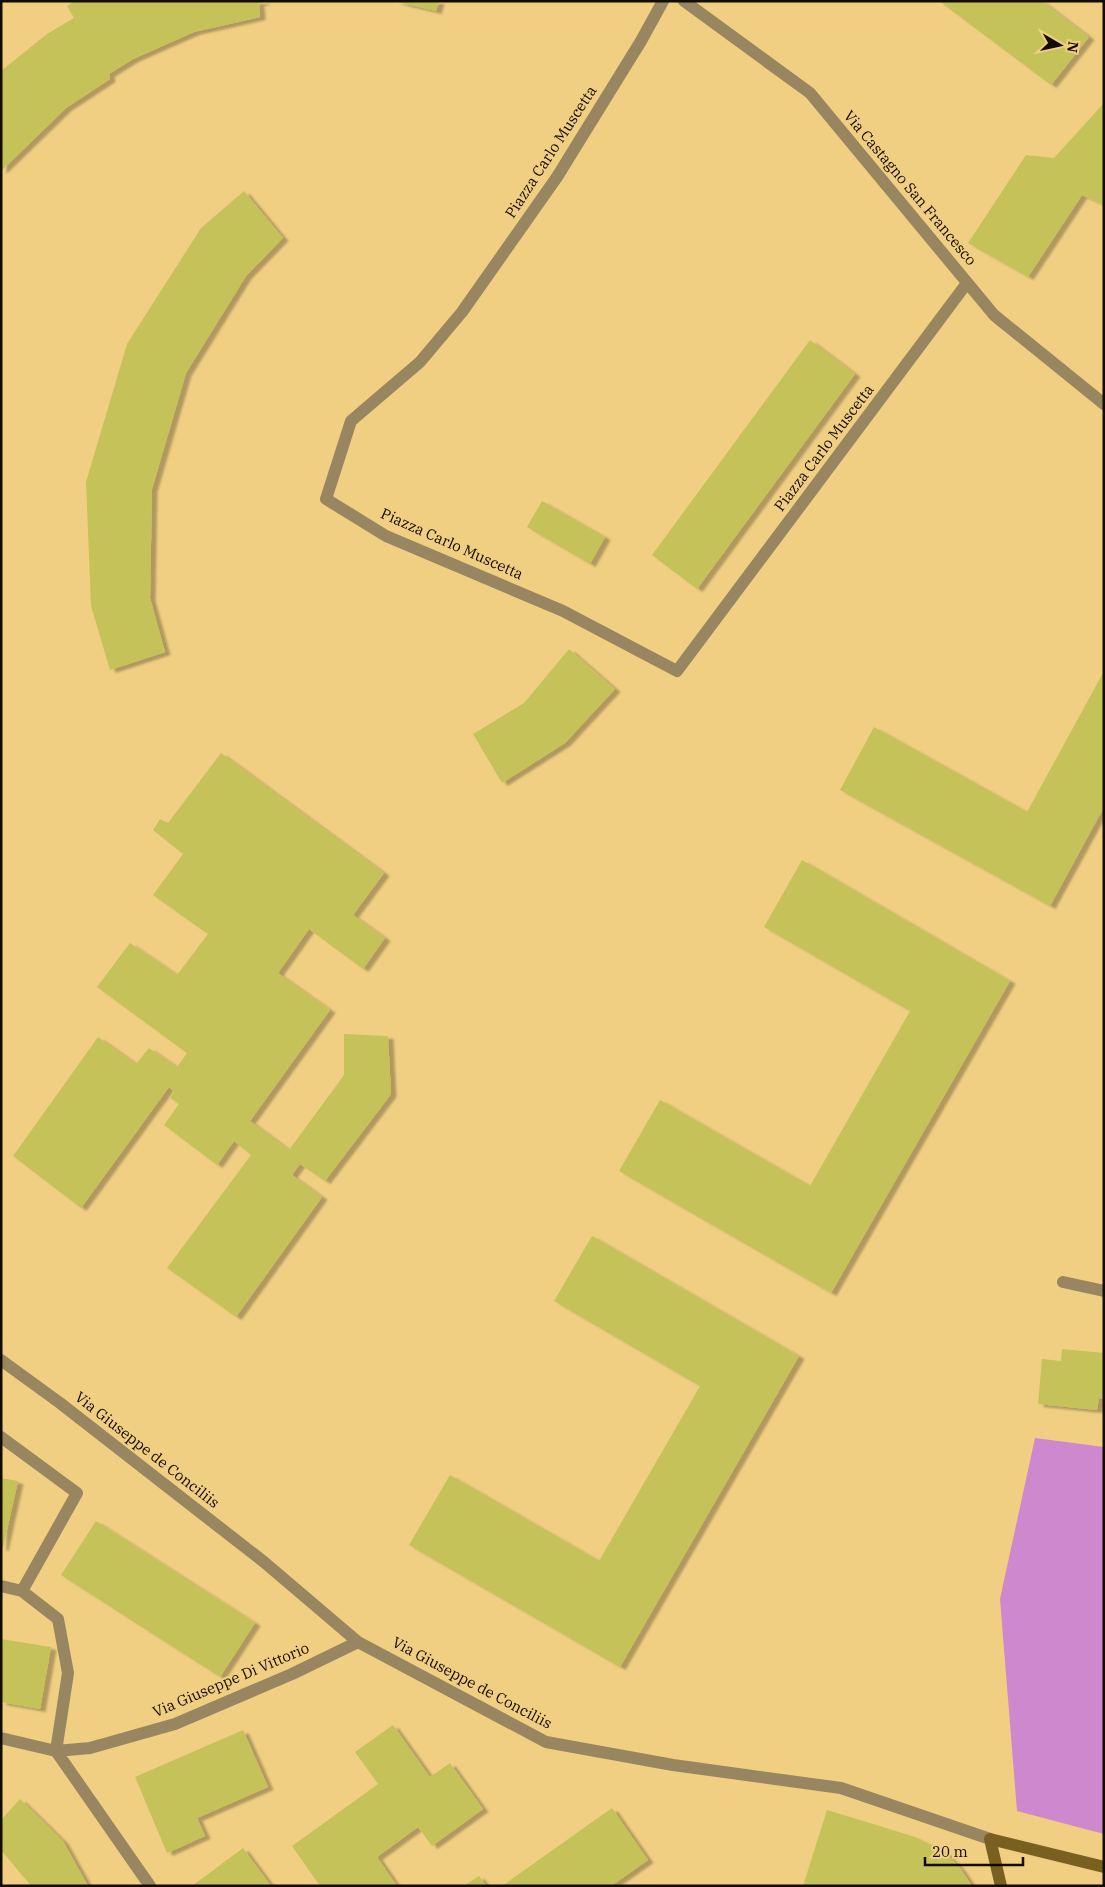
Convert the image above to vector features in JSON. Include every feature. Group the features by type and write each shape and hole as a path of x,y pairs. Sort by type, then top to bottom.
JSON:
{"street":[{"name":"Piazza Carlo Muscetta","path":"663,1 641,42 557,177 462,312 420,362 351,421 326,499 386,536 563,611 677,671 967,283"},
{"name":"Via Castagno San Francesco","path":"684,1 810,93 994,315 1104,404"},
{"path":"1063,1282 1104,1291"},
{"name":"Via Giuseppe de Conciliis","path":"1,1360 60,1403 264,1562 358,1642 546,1742 673,1765 840,1788 990,1839 1104,1867"},
{"path":"1,1437 77,1493 22,1591"},
{"path":"1,1586 22,1591 58,1619 68,1673 56,1752 150,1886"},
{"name":"Via Giuseppe Di Vittorio","path":"1,1738 56,1752 90,1748 175,1724 292,1674 358,1642"},
{"path":"990,1839 1001,1886"}],"shaded area":[{"path":"1035,1438 1104,1447 1104,1834 1017,1811 1000,1599"}],"building":[{"path":"75,1 265,2 259,3 260,17 194,32 133,59 109,74 110,79 66,108 1,171 1,71 47,34 74,18 67,6"},
{"path":"394,1 439,1 436,11"},
{"path":"939,1 1042,1 1089,37 1051,85"},
{"path":"1104,103 1104,205 1082,195 1028,277 968,243 1026,155 1054,158"},
{"path":"244,191 283,238 246,276 186,373 152,489 150,598 165,652 110,670 91,606 86,482 127,344 201,228"},
{"path":"810,340 855,374 697,589 652,555"},
{"path":"542,501 605,537 590,564 527,527"},
{"path":"569,649 615,689 565,743 502,783 473,734 524,703"},
{"path":"1104,671 1104,807 1050,906 840,790 874,727 1027,812"},
{"path":"221,753 384,873 353,915 385,938 363,969 309,929 278,973 330,1010 250,1121 289,1150 344,1075 344,1034 388,1036 391,1094 325,1181 300,1164 292,1175 322,1197 236,1317 167,1268 251,1155 234,1141 217,1165 164,1125 179,1104 170,1098 174,1092 169,1087 81,1208 13,1156 98,1037 136,1064 149,1048 177,1067 187,1053 97,987 130,943 177,975 208,934 153,895 183,854 153,830 160,819 168,823"},
{"path":"802,860 1010,981 831,1293 619,1171 660,1100 810,1186 910,1011 764,927"},
{"path":"592,1236 799,1356 620,1667 409,1545 450,1475 599,1561 700,1386 554,1301"},
{"path":"1062,1349 1104,1353 1104,1399 1099,1398 1097,1410 1038,1404 1042,1359 1061,1361"},
{"path":"1,1478 18,1481 3,1548 1,1548"},
{"path":"96,1521 255,1623 220,1677 61,1575"},
{"path":"1,1639 51,1647 40,1709 1,1702"},
{"path":"393,1725 430,1777 450,1763 483,1809 432,1846 418,1827 377,1857 397,1886 320,1886 292,1846 378,1784 355,1752"},
{"path":"243,1730 268,1787 197,1818 205,1836 167,1853 135,1777"},
{"path":"20,1799 63,1841 88,1886 31,1886 1,1850 1,1820"},
{"path":"612,1808 648,1860 611,1886 502,1886"},
{"path":"827,1810 915,1837 945,1852 960,1868 972,1886 803,1886"},
{"path":"243,1848 271,1886 192,1886"},
{"path":"479,1876 486,1886 464,1886"}]}
